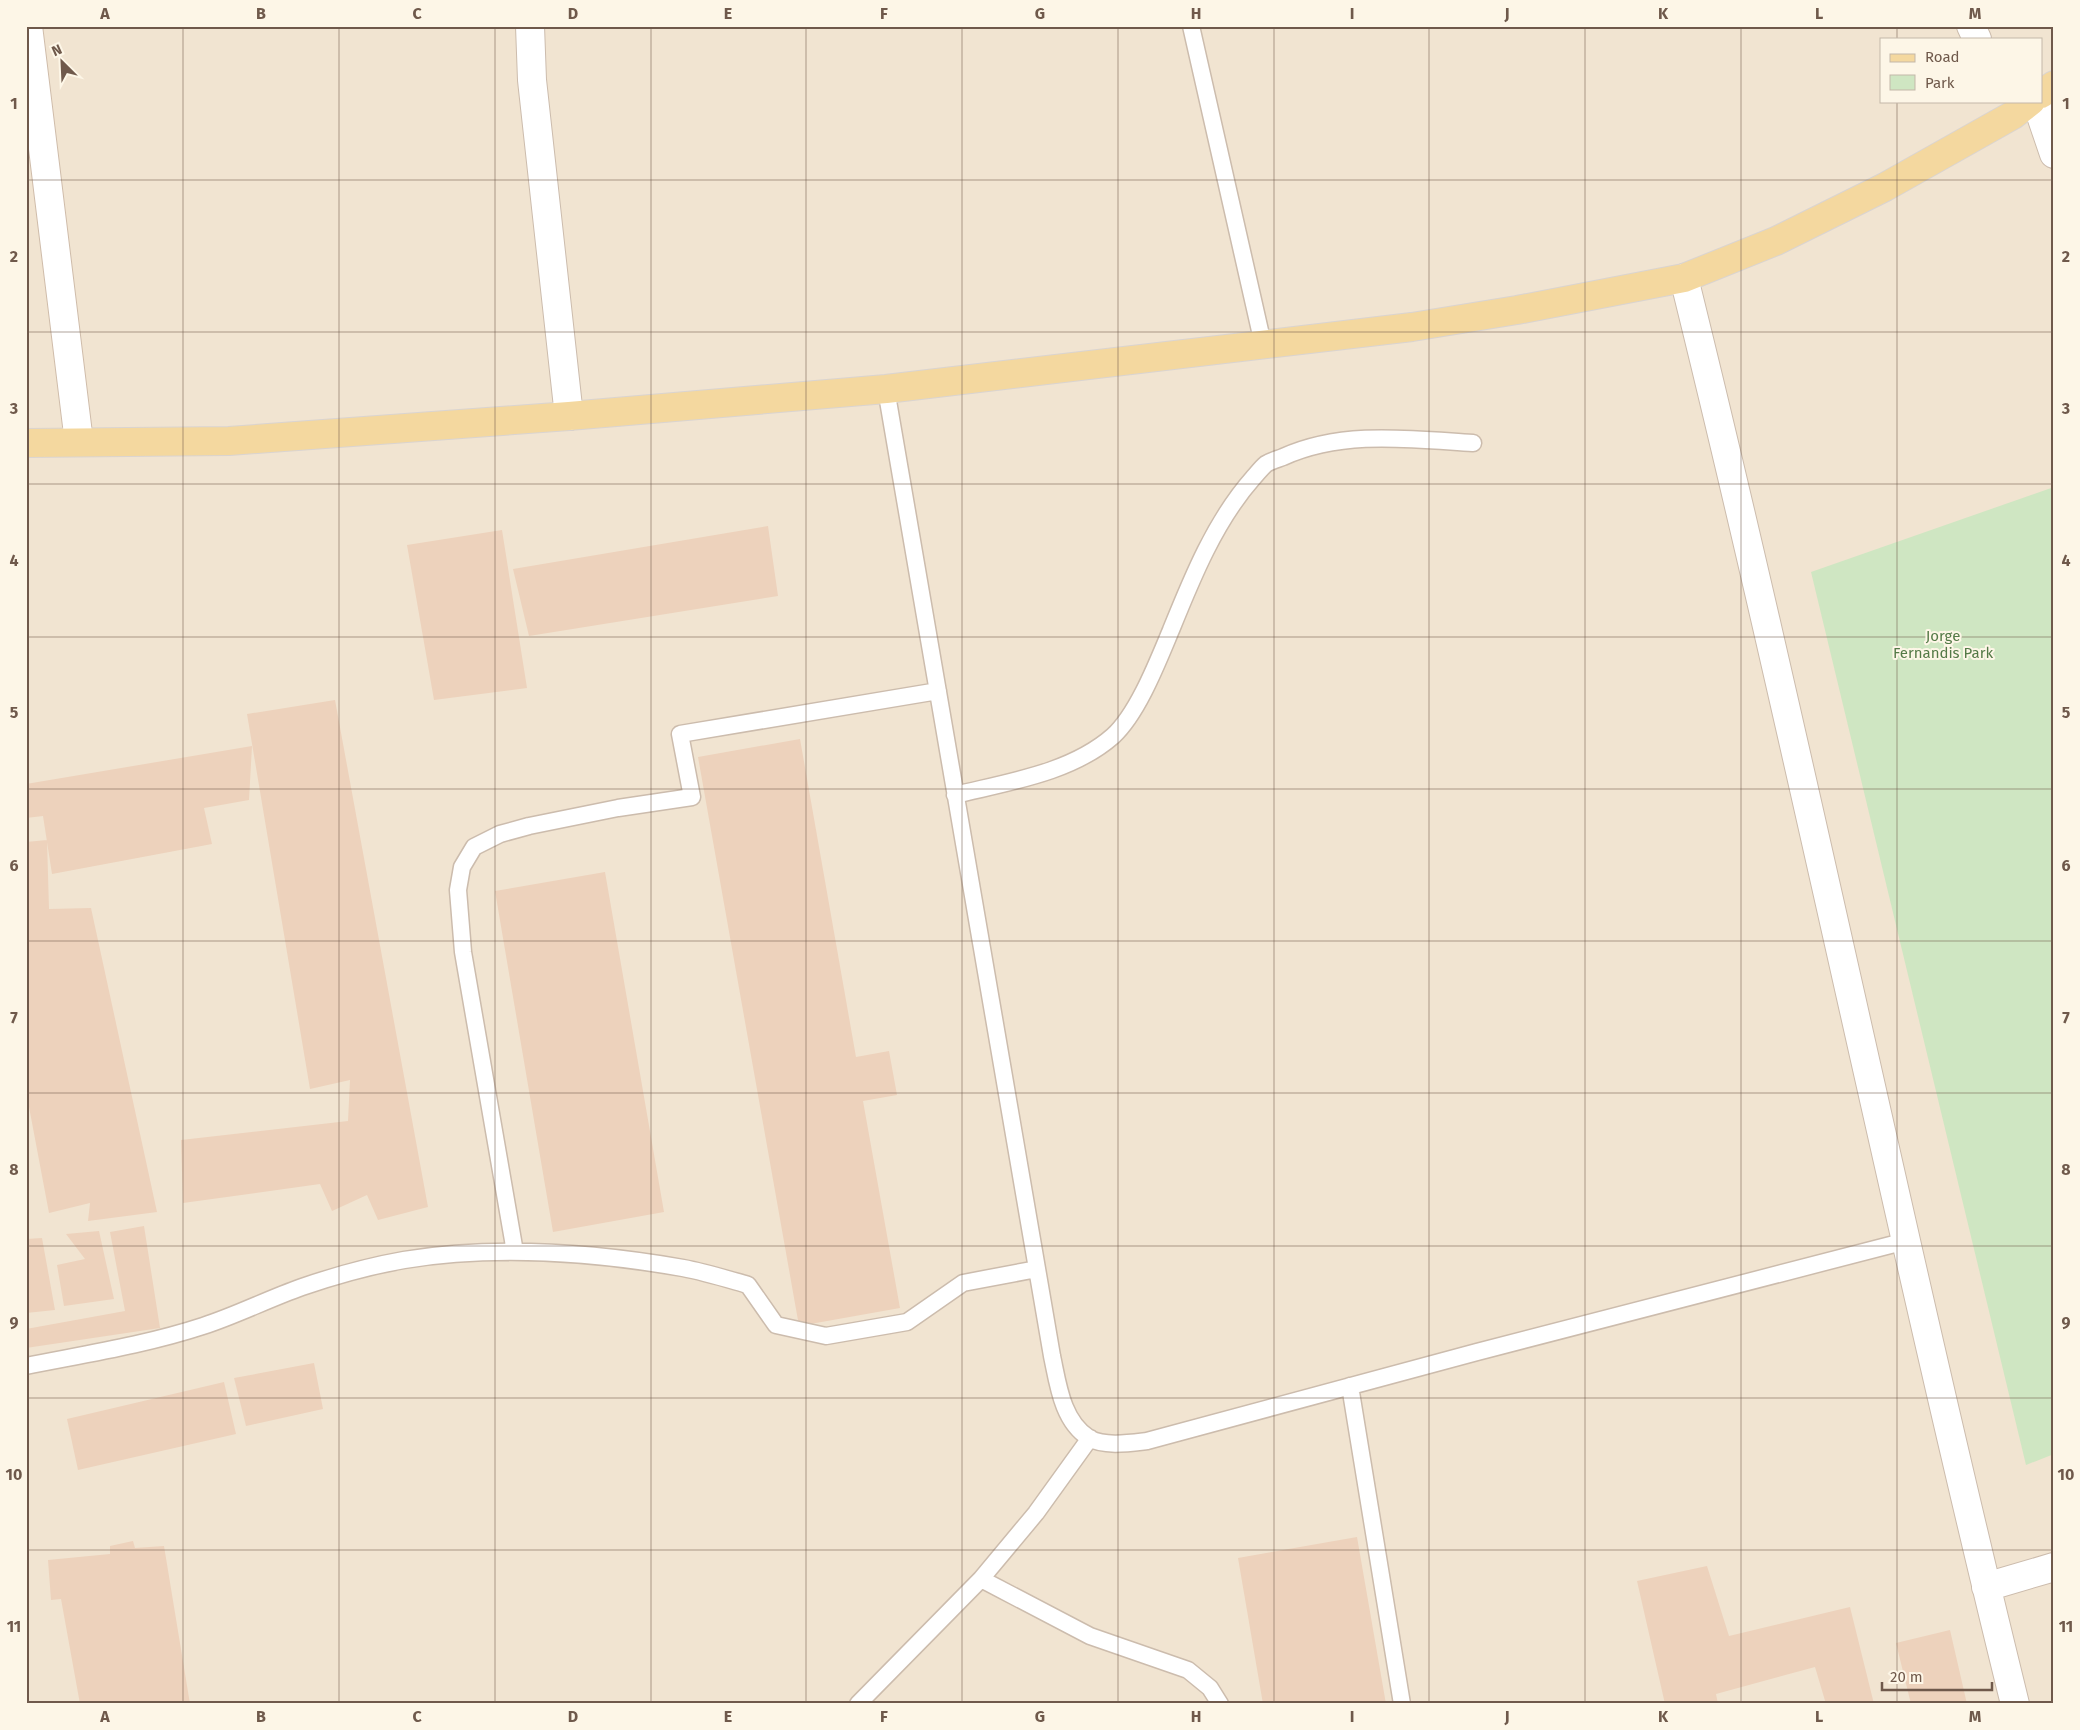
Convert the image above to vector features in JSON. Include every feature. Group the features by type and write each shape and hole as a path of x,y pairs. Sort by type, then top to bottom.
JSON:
{"main road":[{"path":"2042,93 2054,85"},
{"path":"26,443 229,440 569,416 886,389 1412,327 1517,310 1684,278 1776,241 1885,187 2022,105"}],"street":[{"path":"28,26 79,442"},
{"path":"530,26 532,80 569,416"},
{"path":"1971,26 1977,38"},
{"path":"2022,105 2054,154"},
{"path":"1684,278 1747,536 1906,1242 2015,1704"},
{"path":"1986,1587 2054,1567"}],"lane":[{"path":"1191,26 1263,344"},
{"path":"886,389 1060,1394 1072,1422 1090,1438 1118,1444 1147,1442 1350,1386 1906,1242"},
{"path":"955,795 1040,774 1084,756 1114,735 1137,704 1198,568 1221,522 1242,491 1266,464 1302,448 1342,441 1397,438 1473,443"},
{"path":"515,1252 463,952 458,890 462,867 474,847 500,834 529,826 618,808 692,797 680,734 938,691"},
{"path":"26,1366 144,1344 205,1326 302,1287 403,1260 472,1252 515,1252 601,1257 684,1268 748,1284 776,1325 826,1336 907,1322 963,1283 1037,1269"},
{"path":"1350,1386 1402,1704"},
{"path":"858,1704 981,1579 1036,1514 1090,1438"},
{"path":"981,1579 1090,1636 1188,1670 1210,1688 1220,1704"}],"shaded area":[{"path":"26,26 2054,26 2054,1704 26,1704"}],"green space":[{"name":"Jorge Fernandis Park","path":"2054,487 2054,1454 2026,1465 1811,572"}],"building":[{"path":"768,526 778,596 529,636 513,569"},
{"path":"502,530 527,688 434,700 407,545"},
{"path":"335,700 428,1207 378,1220 367,1195 332,1211 320,1184 183,1203 181,1140 348,1121 350,1080 310,1089 247,714"},
{"path":"800,739 856,1057 889,1051 897,1095 863,1101 900,1308 799,1326 698,757"},
{"path":"252,746 249,800 204,808 212,844 52,874 43,816 26,818 26,784"},
{"path":"47,840 49,909 91,908 157,1212 88,1221 90,1203 49,1213 26,1091 26,842"},
{"path":"605,872 664,1212 553,1232 495,891"},
{"path":"144,1226 160,1328 26,1348 26,1329 125,1311 110,1232"},
{"path":"99,1231 114,1299 64,1306 57,1265 85,1259 66,1234"},
{"path":"42,1238 55,1310 26,1313 26,1239"},
{"path":"314,1363 323,1409 246,1426 234,1378"},
{"path":"224,1382 236,1434 78,1470 67,1419"},
{"path":"1357,1537 1386,1704 1263,1704 1238,1558"},
{"path":"133,1541 135,1548 164,1546 190,1704 80,1704 61,1599 51,1600 48,1560 110,1554 110,1546"},
{"path":"1707,1566 1729,1636 1850,1607 1874,1704 1826,1704 1815,1667 1716,1694 1718,1704 1665,1704 1637,1581"},
{"path":"1950,1630 1967,1704 1911,1704 1896,1643"}]}
